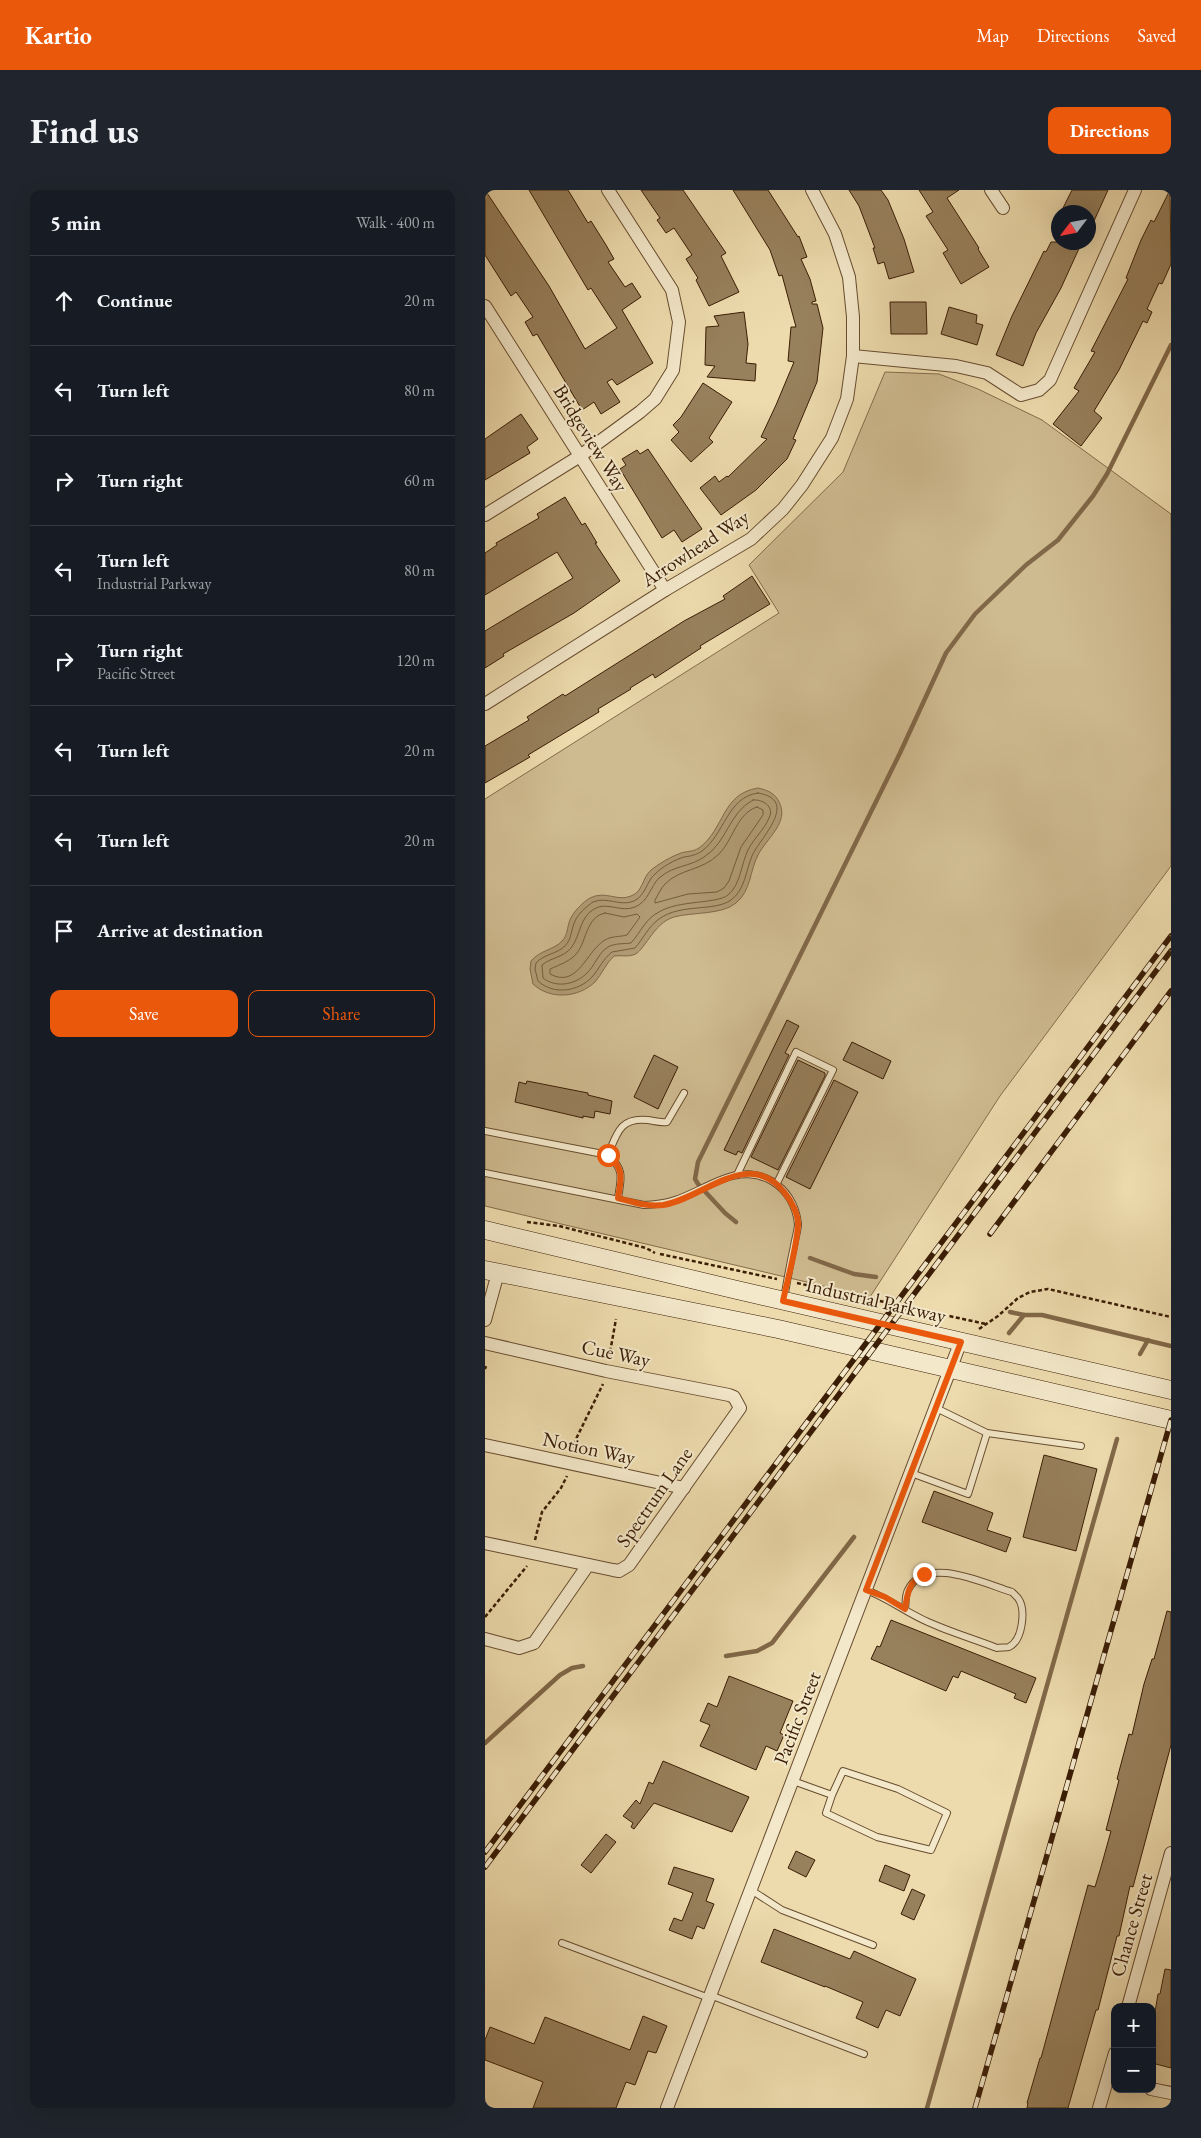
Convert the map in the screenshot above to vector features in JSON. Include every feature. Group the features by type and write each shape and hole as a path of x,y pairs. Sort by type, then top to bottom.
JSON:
{"main road":[{"name":"Industrial Parkway","path":"485,1230 1171,1390"},
{"path":"491,1272 778,1329 1171,1420"}],"street":[{"path":"485,514 580,456 655,399 673,370 679,322 672,290 608,190"},
{"name":"Arrowhead Way","path":"485,704 665,590 751,539 798,491 832,438 847,399 853,356 853,317 849,277 835,234 812,190"},
{"path":"991,190 1003,208"},
{"path":"853,356 956,366 987,373 1021,395 1039,390 1050,380 1135,190"},
{"name":"Bridgeview Way","path":"486,311 665,590"},
{"path":"485,1320 491,1272"},
{"name":"Pacific Street","path":"667,2108 961,1342"},
{"name":"Cue Way","path":"485,1343 606,1371 729,1395 738,1402"},
{"name":"Spectrum Lane","path":"485,1542 619,1571 629,1565 737,1413 739,1408 738,1402"},
{"name":"Notion Way","path":"485,1445 684,1488"},
{"path":"485,1639 519,1648 534,1642 589,1565"},
{"name":"Chance Street","path":"1129,2003 1171,1853"},
{"path":"1099,2108 1111,2082"},
{"path":"1156,2090 1171,2093"}],"lane":[{"path":"737,1175 796,1052 833,1070 777,1183"},
{"path":"608,1155 623,1125 637,1120 667,1122 684,1093"},
{"path":"485,1131 608,1155 618,1164 621,1176 618,1198"},
{"path":"485,1172 618,1198 644,1205 663,1204 686,1198 723,1179 737,1175 761,1175 777,1183 791,1200 798,1224 783,1301"},
{"path":"936,1408 987,1433 1081,1446"},
{"path":"911,1473 968,1494 987,1433"},
{"path":"866,1590 885,1597 905,1609 927,1622 997,1648 1009,1647 1016,1641 1021,1629 1019,1599 1012,1592 951,1573 935,1571 919,1576 908,1590 905,1609"},
{"path":"843,1771 898,1789 947,1812 931,1850 877,1837 826,1813 832,1795 843,1771"},
{"path":"793,1781 832,1795"},
{"path":"751,1890 782,1910 873,1945"},
{"path":"562,1943 864,2054"}],"path":[{"path":"518,1221 559,1226 646,1248 654,1252 987,1324"},
{"path":"961,1342 987,1324 1018,1298 1030,1292 1048,1290 1171,1317"},
{"path":"609,1358 616,1319"},
{"path":"574,1451 576,1439 601,1391 604,1380"},
{"path":"535,1540 542,1512 561,1488 569,1471"},
{"path":"485,1616 488,1610 531,1561"}],"shaded area":[{"path":"885,372 939,374 978,389 1042,420 1171,514 1171,866 1000,1096 870,1297 485,1206 485,799 779,613 749,565 843,472"}],"water":[{"path":"758,788 768,791 775,796 782,809 781,816 776,830 755,861 745,893 736,903 723,910 681,915 667,920 660,925 637,953 631,956 614,956 595,982 581,991 572,994 556,995 547,993 533,984 530,969 531,961 539,954 562,941 571,917 584,902 601,895 621,898 635,894 651,870 673,856 699,848 714,831 724,813 737,797"}],"building":[{"path":"485,190 549,286 585,349 617,328 591,288 588,290 529,190 568,190 588,223 591,221 606,245 614,259 608,262 625,287 632,283 641,297 622,310 653,363 617,385 612,379 607,382 620,402 601,414 594,402 582,410 537,334 533,336 525,322 533,317 516,292 511,296 485,255"},
{"path":"641,190 683,190 726,253 721,256 739,292 709,306 696,280 698,278 686,259 692,255 674,228 666,233 657,220 660,218"},
{"path":"733,190 768,190 799,236 807,257 801,259 810,279 816,301 812,302 812,304 817,304 823,328 817,382 793,439 796,440 787,459 756,490 721,515 700,488 715,476 719,482 728,477 767,439 761,437 794,362 788,361 791,327 796,327 782,275 779,276 770,250"},
{"path":"849,190 881,190 888,200 904,239 914,272 889,279 884,262 878,264 873,248 875,248 859,206"},
{"path":"919,190 959,190 947,198 989,267 961,284 943,253 948,250 926,216 933,212"},
{"path":"1072,190 1108,190 1096,217 1096,205 1064,205"},
{"path":"1170,190 1171,264 1162,284 1159,283 1147,309 1152,312 1147,323 1143,321 1119,370 1094,411 1102,418 1081,446 1053,424 1079,391 1074,388 1095,352 1091,351 1128,279 1126,278 1141,240 1151,220 1154,222"},
{"path":"1051,242 1051,250 1078,250 1061,288 1036,333 1023,366 996,355 1012,316 1044,251 1046,252"},
{"path":"890,302 926,302 927,334 891,334"},
{"path":"949,307 977,315 976,323 983,325 977,345 941,334"},
{"path":"744,312 748,344 746,363 756,364 755,381 707,377 715,366 705,365 706,327 719,326 714,316"},
{"path":"703,383 732,402 709,438 713,442 691,462 671,440 679,432 673,425 681,417"},
{"path":"521,414 538,439 527,447 530,453 485,480 485,439"},
{"path":"648,449 702,529 682,542 674,530 662,538 620,469 626,465 622,459 637,450 640,454"},
{"path":"565,497 582,525 585,523 597,543 595,543 620,581 574,613 503,654 504,656 485,668 485,631 573,578 557,552 485,595 485,553 497,545 496,543 539,518 537,514"},
{"path":"752,576 770,604 700,646 701,648 655,678 653,674 630,688 598,709 599,712 528,755 530,757 485,783 485,746 529,720 527,717 563,694 565,696 684,621 725,599 723,596"},
{"path":"787,1020 799,1026 785,1053 789,1055 742,1153 738,1151 736,1155 724,1150"},
{"path":"852,1042 891,1061 883,1079 843,1060"},
{"path":"654,1055 678,1067 658,1109 634,1097"},
{"path":"798,1060 825,1073 825,1076 778,1170 751,1157"},
{"path":"834,1080 858,1092 810,1189 786,1177"},
{"path":"527,1081 588,1093 588,1095 612,1101 610,1114 595,1111 594,1118 583,1116 583,1118 515,1102 519,1082 526,1084"},
{"path":"1044,1455 1097,1469 1076,1551 1023,1537"},
{"path":"934,1491 993,1513 987,1530 1011,1538 1006,1552 922,1522"},
{"path":"1167,1611 1171,1612 1171,1745 1133,1887 1130,1886 1119,1936 1117,1936 1098,2010 1096,2010 1068,2108 1027,2108 1088,1885 1095,1887 1101,1867 1111,1831 1106,1830 1119,1780 1117,1779 1129,1734 1132,1735 1144,1684 1152,1659 1154,1659"},
{"path":"891,1620 1036,1678 1026,1703 1014,1698 1016,1694 961,1671 958,1678 953,1676 946,1691 871,1659 877,1646 880,1647"},
{"path":"729,1676 793,1701 780,1733 784,1735 777,1751 766,1746 756,1770 700,1746 710,1725 700,1721 708,1703 717,1707"},
{"path":"663,1761 749,1797 732,1832 654,1803 634,1829 631,1827 633,1823 623,1816 636,1800 640,1804 649,1782 653,1784"},
{"path":"606,1834 616,1842 591,1873 581,1865"},
{"path":"796,1851 815,1860 806,1877 788,1868"},
{"path":"885,1865 910,1875 904,1891 879,1881"},
{"path":"674,1867 714,1879 706,1901 714,1904 704,1929 697,1926 692,1939 669,1930 674,1918 682,1921 693,1893 668,1884"},
{"path":"912,1889 925,1895 914,1920 901,1914"},
{"path":"774,1929 850,1959 854,1951 916,1979 900,2016 886,2010 878,2028 856,2018 863,2002 761,1962"},
{"path":"1165,1969 1171,1970 1171,2068 1156,2064 1156,2006 1158,1994 1160,1994"},
{"path":"643,2016 667,2026 656,2053 648,2051 635,2085 626,2082 616,2108 533,2108 543,2082 485,2060 485,2040 490,2027 534,2044 545,2017 630,2050"}],"waterway":[{"path":"736,1222 698,1184 695,1179 698,1162 900,753 946,653 975,614 1026,565 1058,540 1093,496 1107,474 1171,345"},
{"path":"810,1258 854,1274 876,1277"},
{"path":"1010,1312 1024,1315"},
{"path":"1009,1333 1024,1315 1042,1315 1171,1346"},
{"path":"1140,1354 1148,1340"},
{"path":"927,2108 1117,1439"},
{"path":"726,1656 757,1651 772,1643 854,1537"},
{"path":"485,1743 560,1675 572,1668 583,1666"}],"railway":[{"path":"485,1852 1171,936"},
{"path":"485,1867 1171,951"},
{"path":"990,1234 1171,991"},
{"path":"975,2108 1171,1420"}],"route":[{"path":"608,1155 618,1164 621,1176 618,1198 644,1205 663,1204 686,1198 723,1179 737,1175 761,1175 777,1183 791,1200 798,1224 783,1301 961,1342 866,1590 885,1597 905,1609 908,1590 919,1576 924,1574"}]}
